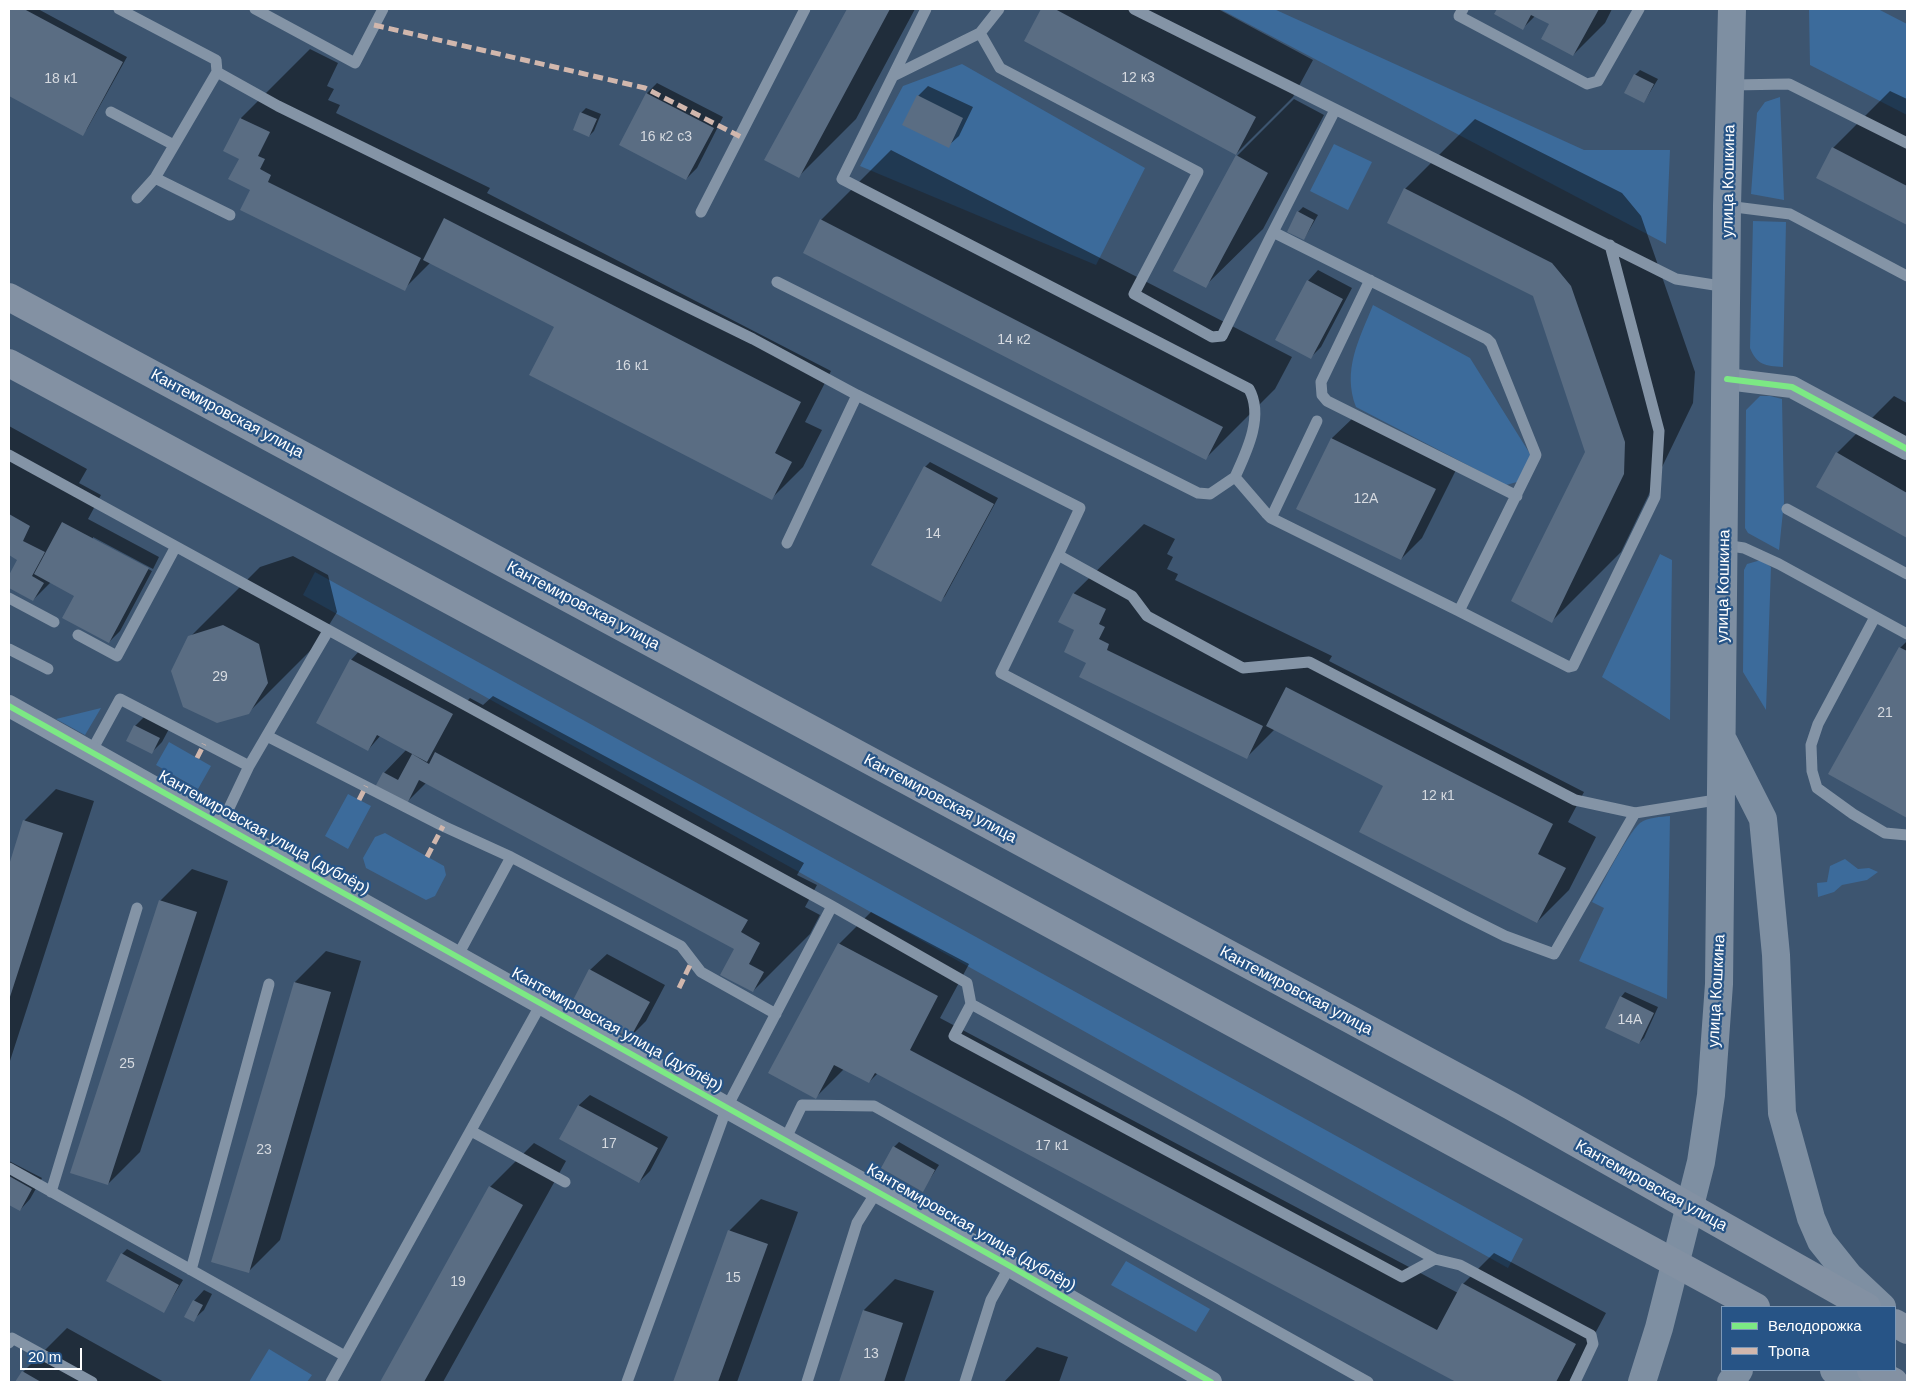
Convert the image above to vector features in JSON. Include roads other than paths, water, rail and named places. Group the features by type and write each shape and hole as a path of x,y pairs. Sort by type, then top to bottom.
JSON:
{"main road":[{"name":"улица Кошкина","path":"1642,1382 1659,1328 1701,1162 1711,1095 1719,984 1727,206 1732,84 1732,9"},
{"name":"Кантемировская улица","path":"9,297 1511,1106 1865,1306"},
{"path":"9,363 977,884 1754,1306"},
{"path":"1721,737 1763,819 1776,955 1782,1112 1811,1218 1821,1242 1844,1269 1881,1306"},
{"path":"1731,1382 1738,1371"},
{"path":"1837,1371 1870,1382"},
{"path":"1873,1371 1894,1382"}],"street":[{"path":"1726,378 1792,387 1907,449"},
{"name":"Кантемировская улица (дублёр)","path":"9,706 877,1191 1210,1382"}],"lane":[{"path":"118,9 216,60 217,72 155,178 137,198"},
{"path":"255,9 355,63 383,9"},
{"path":"701,212 805,9"},
{"path":"776,282 1198,493 1210,494 1235,477 1246,454 1256,411 1255,399 1248,388 842,179 926,9"},
{"path":"893,76 980,33 999,9"},
{"path":"1134,9 1676,279 1727,287"},
{"path":"1463,9 1459,16 1587,84 1598,81 1639,9"},
{"path":"980,33 1000,68 1198,172 1134,294 1212,337 1222,336 1335,110"},
{"path":"217,72 278,106 753,339 857,395 1080,508 1001,673 1505,936 1554,954 1635,813"},
{"path":"1732,84 1789,84 1907,143"},
{"path":"111,112 174,145"},
{"path":"155,178 230,215"},
{"path":"1727,206 1790,214 1907,276"},
{"path":"1273,232 1487,339 1491,343 1536,450 1536,455 1459,611"},
{"path":"1235,477 1271,518 1569,667 1573,666 1655,497 1658,431 1610,245"},
{"path":"1370,280 1321,382 1322,395 1327,401 1517,496"},
{"path":"787,543 857,395"},
{"path":"1271,518 1317,421"},
{"path":"9,455 175,548 832,906 967,983 971,1004 954,1036 1402,1277 1436,1259"},
{"path":"1787,509 1907,574"},
{"path":"1724,545 1744,548 1779,564 1907,634"},
{"path":"78,635 117,656 175,548"},
{"path":"1058,556 1132,596 1147,616 1243,668 1309,662 1575,800 1635,813 1722,799"},
{"path":"9,598 54,622"},
{"path":"1875,618 1818,724 1811,745 1812,771 1817,788 1853,814 1884,833 1907,835"},
{"path":"221,825 249,766 328,631"},
{"path":"9,649 48,669"},
{"path":"91,752 120,699 249,766"},
{"path":"268,736 443,826 511,857 681,946 701,972 776,1014"},
{"path":"457,957 511,857"},
{"path":"627,1382 727,1107 832,906"},
{"path":"51,1192 137,908"},
{"path":"191,1270 269,984"},
{"path":"331,1382 541,1004"},
{"path":"971,1004 1436,1259 1460,1265 1591,1335 1593,1344 1575,1382"},
{"path":"785,1140 802,1105 874,1106 1368,1382"},
{"path":"471,1131 565,1182"},
{"path":"9,1168 345,1356"},
{"path":"807,1382 857,1223 877,1191"},
{"path":"965,1382 991,1300 1010,1266"},
{"path":"9,1343 12,1338 92,1382"}]}
